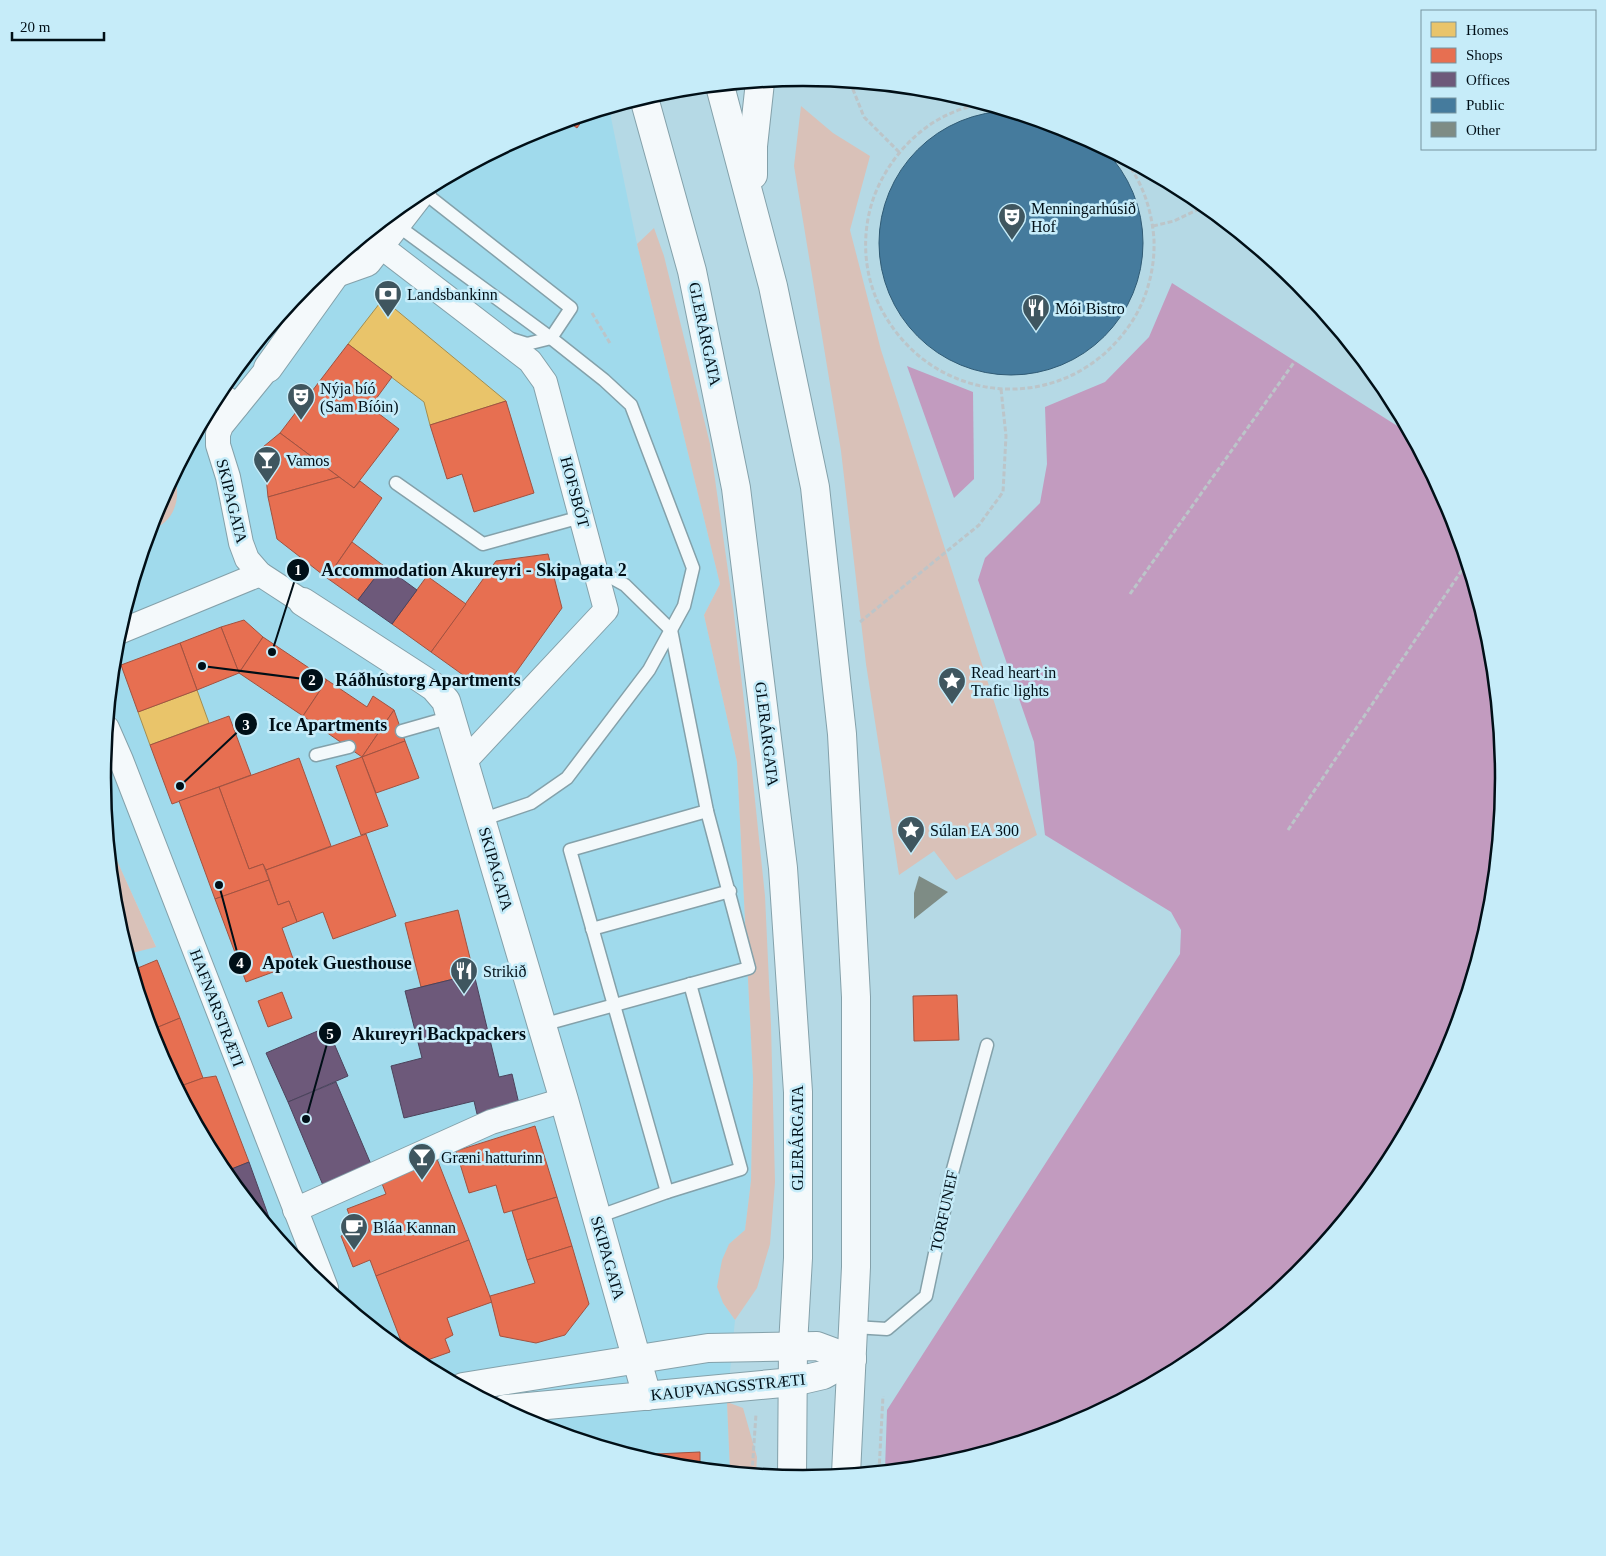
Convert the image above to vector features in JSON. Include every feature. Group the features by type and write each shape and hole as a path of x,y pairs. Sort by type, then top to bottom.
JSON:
{"main road":[{"path":"753,209 752,146 759,88"},
{"path":"721,91 773,286 815,487 842,734 856,997 856,1267 846,1468"},
{"name":"GLERÁRGATA","path":"646,105 692,271 736,488 783,868 798,1092 798,1258 789,1469"},
{"path":"340,265 367,262 373,241 389,224"},
{"path":"268,368 333,271"},
{"name":"SKIPAGATA","path":"303,602 434,688 446,702 564,1100 647,1396"},
{"name":"KAUPVANGSSTRÆTI","path":"473,1386 708,1348 817,1346 852,1359"},
{"name":"KAUPVANGSSTRÆTI","path":"518,1408 793,1382 823,1374 852,1359"}],"street":[{"name":"HOFSBÓT","path":"373,241 530,361 545,382 606,610 464,762"},
{"path":"228,400 268,368"},
{"name":"SKIPAGATA","path":"228,400 218,434 218,445 228,477 241,543 247,559 260,574 303,602"},
{"path":"128,628 260,574"},
{"name":"HAFNARSTRÆTI","path":"113,741 320,1272"},
{"path":"295,1210 491,1122 564,1100"}],"lane":[{"path":"429,197 571,308 551,338 526,344 497,334"},
{"path":"393,221 551,338 604,380 631,405 693,568 684,606 649,670 567,778 531,803 481,820"},
{"path":"396,483 483,544 581,516"},
{"path":"542,1025 750,968 708,811 671,630 625,585 594,568"},
{"path":"402,731 451,717"},
{"path":"316,755 349,747"},
{"path":"667,1192 570,850 708,811"},
{"path":"592,929 730,891"},
{"path":"597,1218 667,1192 741,1169 690,984"},
{"name":"TORFUNEF","path":"854,1327 887,1329 926,1296 952,1173 987,1045"}],"path":[{"path":"853,88 864,117 899,152"},
{"path":"971,108 947,115 921,131 899,152 881,178 870,208 865,240 867,272 877,302 893,330 914,354 940,372 970,384 1001,389 1032,387 1069,377 1090,366 1108,351 1123,334 1136,315 1146,294 1152,272 1154,249 1153,226 1146,196 1133,170"},
{"path":"1153,226 1174,221 1197,210"},
{"path":"1130,594 1295,361"},
{"path":"860,622 978,525 1003,492 1006,436 1001,389"},
{"path":"1288,830 1462,570"},
{"path":"879,1465 883,1396"},
{"path":"752,1468 757,1409"}],"shaded area":[{"path":"801,106 833,133 870,156 850,230 881,350 1037,835 956,880 934,851 899,875 866,664 841,451 794,166"},
{"path":"610,114 637,244 720,584 704,615 737,762 753,1078 751,1181 745,1230 729,1244 723,1303 735,1320 727,1402 730,1465 668,1456 624,1446 538,1417 457,1377 382,1327 347,1298 283,1234 254,1199 204,1124 164,1043 135,957 134,952 156,946 116,859 111,778 117,688 135,599 148,556 164,513 204,432 254,357 283,322 347,258 382,229 457,179 497,158 538,139"},
{"path":"654,228 664,256 710,444 733,606 765,896 775,1182 770,1244 757,1288 735,1320 723,1303 717,1287 722,1260 729,1244 745,1230 751,1181 753,1078 737,762 704,615 720,584 637,244"},
{"path":"1172,283 1399,427 1423,472 1442,513 1458,556 1471,599 1489,688 1495,778 1493,823 1489,868 1471,957 1442,1043 1402,1124 1352,1199 1292,1267 1259,1298 1224,1327 1149,1377 1068,1417 982,1446 885,1465 887,1410 1180,954 1181,930 1171,912 1045,835 1034,742 978,580 985,558 1040,503 1047,464 1045,407 1105,382 1149,337"},
{"path":"907,366 973,392 974,479 954,498"},
{"path":"176,486 177,500 174,508 171,515 159,527"},
{"path":"116,859 156,947 134,953"},
{"path":"727,1402 743,1408 757,1457 756,1468 730,1465"}],"building: Homes":[{"path":"383,299 506,401 430,425 424,402 348,344"},
{"path":"197,690 209,723 150,745 138,712"}],"building: Shops":[{"path":"348,344 392,377 370,407 399,429 354,488 280,433"},
{"path":"506,401 534,493 474,512 462,474 447,479 430,425"},
{"path":"280,433 339,477 268,497 263,447"},
{"path":"339,477 354,488 360,481 382,498 327,578 277,539 268,497"},
{"path":"352,542 384,566 358,600 327,578"},
{"path":"548,554 562,608 514,675 477,685 431,652 496,561"},
{"path":"427,576 466,604 431,652 392,624"},
{"path":"244,620 263,637 239,673 221,627"},
{"path":"221,627 239,673 197,690 180,643"},
{"path":"263,637 327,680 303,716 239,673"},
{"path":"180,643 197,690 138,712 121,665"},
{"path":"327,680 367,707 373,696 394,710 362,757 303,716"},
{"path":"394,710 405,741 362,757"},
{"path":"229,716 251,775 172,804 150,745"},
{"path":"405,741 419,778 376,793 362,757"},
{"path":"362,757 388,826 361,835 336,766"},
{"path":"299,758 331,846 266,870 263,864 249,869 219,787"},
{"path":"219,787 249,869 263,864 269,880 215,899 179,801"},
{"path":"366,834 396,916 333,939 323,912 297,922 289,901 278,905 266,870"},
{"path":"269,880 278,905 289,901 297,922 282,928 295,964 246,982 215,899"},
{"path":"458,910 474,974 421,987 405,923"},
{"path":"157,960 180,1018 158,1027 138,968"},
{"path":"282,992 292,1018 268,1027 258,1001"},
{"path":"957,995 959,1040 914,1041 913,996"},
{"path":"180,1018 203,1078 184,1085 158,1027"},
{"path":"216,1076 249,1162 233,1169 204,1124 184,1085 203,1078"},
{"path":"535,1126 557,1197 504,1213 496,1185 469,1193 456,1151"},
{"path":"437,1159 469,1240 376,1276 370,1260 353,1267 341,1236 355,1230 347,1209 386,1194 381,1181"},
{"path":"557,1197 572,1246 527,1260 512,1211"},
{"path":"469,1240 492,1302 447,1318 453,1335 445,1339 450,1352 429,1359 401,1340 376,1276"},
{"path":"572,1246 589,1304 565,1335 536,1343 500,1336 490,1296 535,1283 527,1260"},
{"path":"700,1452 700,1462 668,1456 659,1454"}],"building: Offices":[{"path":"384,566 417,590 392,624 358,600"},
{"path":"474,974 499,1077 512,1074 519,1104 477,1114 474,1101 404,1118 391,1066 422,1058 405,991"},
{"path":"327,1027 348,1076 288,1102 266,1053"},
{"path":"336,1082 373,1169 325,1190 288,1102"},
{"path":"249,1162 269,1217 254,1199 233,1169"}],"building: Public":[{"name":"Menningarhúsið Hof","path":"992,113 1068,139 1114,161 1133,193 1142,230 1142,256 1137,281 1127,305 1113,327 1095,345 1061,365 1037,372 1011,375 985,372 961,365 927,345 909,327 889,293 882,269 879,243 882,217 889,193 909,159 927,141 949,127 973,117"}],"building: Other":[{"path":"919,876 948,892 914,919 914,893"}],"place":[{"name":"Menningarhúsið Hof","path":"1012,241"},
{"name":"Landsbankinn","path":"388,318"},
{"name":"Mói Bistro","path":"1036,332"},
{"name":"Nýja bíó (Sam Bíóin)","path":"301,421"},
{"name":"Vamos","path":"267,484"},
{"name":"Accommodation Akureyri - Skipagata 2","path":"272,652"},
{"name":"Ráðhústorg Apartments","path":"202,666"},
{"name":"Read heart in Trafic lights","path":"952,705"},
{"name":"Ice Apartments","path":"180,786"},
{"name":"Súlan EA 300","path":"911,854"},
{"name":"Apotek Guesthouse","path":"219,885"},
{"name":"Strikið","path":"464,995"},
{"name":"Akureyri Backpackers","path":"306,1119"},
{"name":"Græni hatturinn","path":"422,1181"},
{"name":"Bláa Kannan","path":"354,1251"}]}
